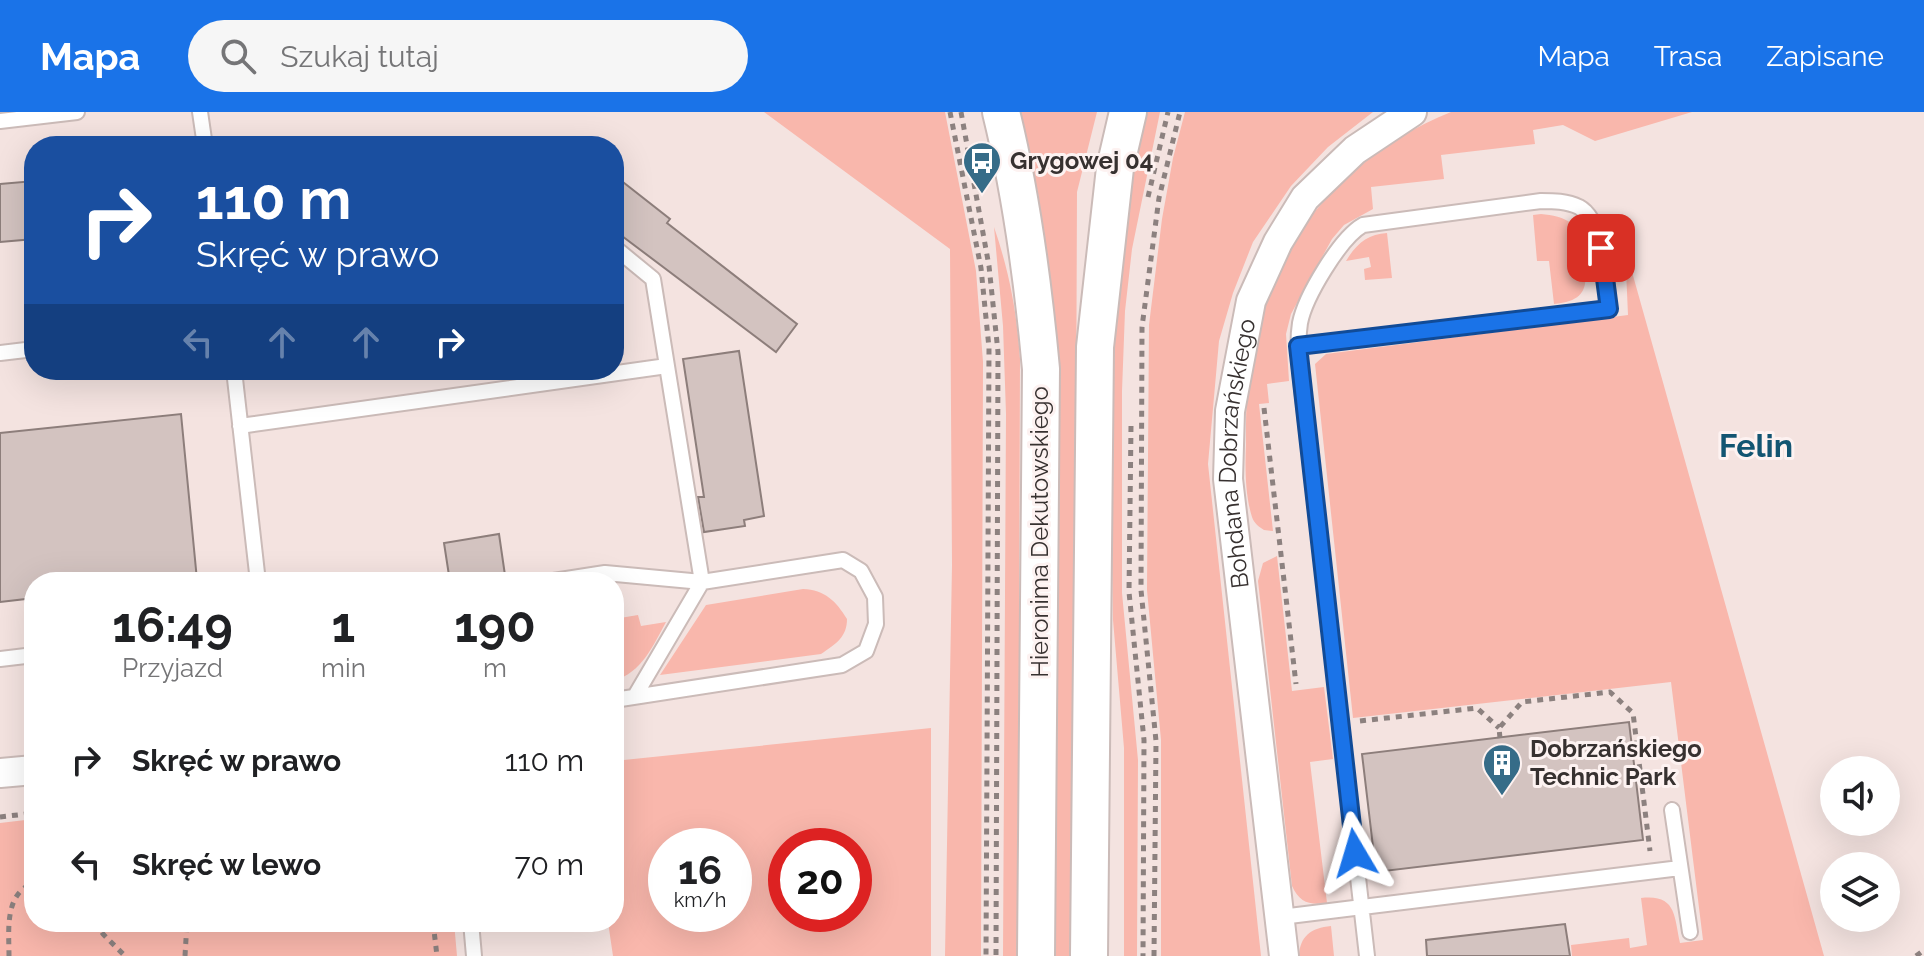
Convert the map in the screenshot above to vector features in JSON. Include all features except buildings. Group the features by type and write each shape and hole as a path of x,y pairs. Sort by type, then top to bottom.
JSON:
{"street":[{"name":"Hieronima Dekutowskiego","path":"1001,112 1023,214 1041,369 1036,956"},
{"path":"1089,956 1095,347 1115,168 1128,112"},
{"name":"Bohdana Dobrzańskiego","path":"1284,956 1228,479 1230,411 1251,301 1278,242 1305,198 1355,150 1412,112"},
{"path":"0,773 24,771"}],"lane":[{"path":"0,121 77,112"},
{"path":"200,112 204,136"},
{"path":"1298,346 1609,309 1601,248 1595,228 1586,212 1577,206 1541,201 1363,225 1345,239 1330,260 1301,320 1298,346 1367,956"},
{"path":"624,255 653,279 702,582 635,696"},
{"path":"0,353 24,350"},
{"path":"624,372 667,366"},
{"path":"235,380 257,572"},
{"path":"240,426 567,380"},
{"path":"624,575 702,582 843,560 861,571 875,597 876,624 866,651 842,665 624,698"},
{"path":"0,659 24,656"},
{"path":"1672,810 1690,932"},
{"path":"1281,917 1680,868"},
{"path":"472,932 474,956"}],"path":[{"path":"950,112 981,268 989,348 986,956"},
{"path":"961,112 989,266 998,352 996,956"},
{"path":"1147,201 1168,112"},
{"path":"1154,956 1156,741 1141,590 1142,327 1159,198 1180,112"},
{"path":"1264,408 1296,684"},
{"path":"1131,419 1129,592 1144,740 1143,956"},
{"path":"1499,728 1522,702 1610,692 1633,713 1652,872"},
{"path":"1340,723 1477,708 1499,728 1500,738"},
{"path":"0,817 24,814"},
{"path":"9,956 12,904 24,889"},
{"path":"102,932 125,956"},
{"path":"185,956 186,932"},
{"path":"434,932 437,956"},
{"path":"1916,956 1924,950"}],"shaded area":[{"path":"764,112 945,112 976,271 983,362 981,956 945,956 952,565 950,249"},
{"path":"1019,112 1097,112 1077,192 1074,956 1052,956 1051,304 1038,193"},
{"path":"1147,112 1160,112 1132,249 1125,311 1122,391 1122,593 1138,760 1137,956 1124,956 1124,748 1113,620 1112,341 1126,207"},
{"path":"1185,112 1373,112 1328,147 1291,186 1253,242 1219,341 1208,464 1261,956 1161,956 1161,740 1147,590 1149,325 1162,219"},
{"path":"1451,112 1692,112 1595,141 1563,125 1533,130 1535,144 1441,155 1444,179 1371,187 1373,209 1344,225 1332,239 1291,314 1286,334 1289,381 1267,384 1269,403 1259,404 1273,531 1264,530 1253,519 1247,490 1247,390 1258,317 1278,268 1315,211 1363,163 1420,126"},
{"path":"1541,214 1569,222 1580,238 1585,265 1584,289 1580,295 1566,302 1554,304 1549,261 1537,261 1533,215"},
{"path":"994,227 1012,292 1020,359 1018,956 1003,956 1006,414 1003,326"},
{"path":"1387,233 1392,278 1365,280 1364,269 1371,267 1369,257 1346,261 1363,241"},
{"path":"1625,247 1824,956 1572,956 1571,945 1629,938 1630,948 1647,945 1641,898 1661,899 1667,903 1674,915 1680,943 1703,940 1671,682 1353,718 1315,364 1326,354 1628,315"},
{"path":"1277,556 1292,691 1324,687 1333,759 1310,762 1327,903 1306,902 1292,886 1258,581 1263,563"},
{"path":"803,589 829,598 847,619 843,635 821,654 660,675 706,605"},
{"path":"638,615 641,626 666,622 639,665 624,677 624,617"},
{"path":"931,728 931,956 613,956 609,932 624,932 624,760"},
{"path":"24,820 24,932 455,932 457,956 0,956 0,823"},
{"path":"1331,926 1334,956 1299,956 1308,934"}],"place":[{"name":"Grygowej 04","path":"982,195"},
{"name":"Dobrzańskiego Technic Park","path":"1502,797"}],"district":[{"name":"Felin","path":"1756,446"}],"route":[{"path":"1355,853 1298,346 1609,309 1601,248"}]}
